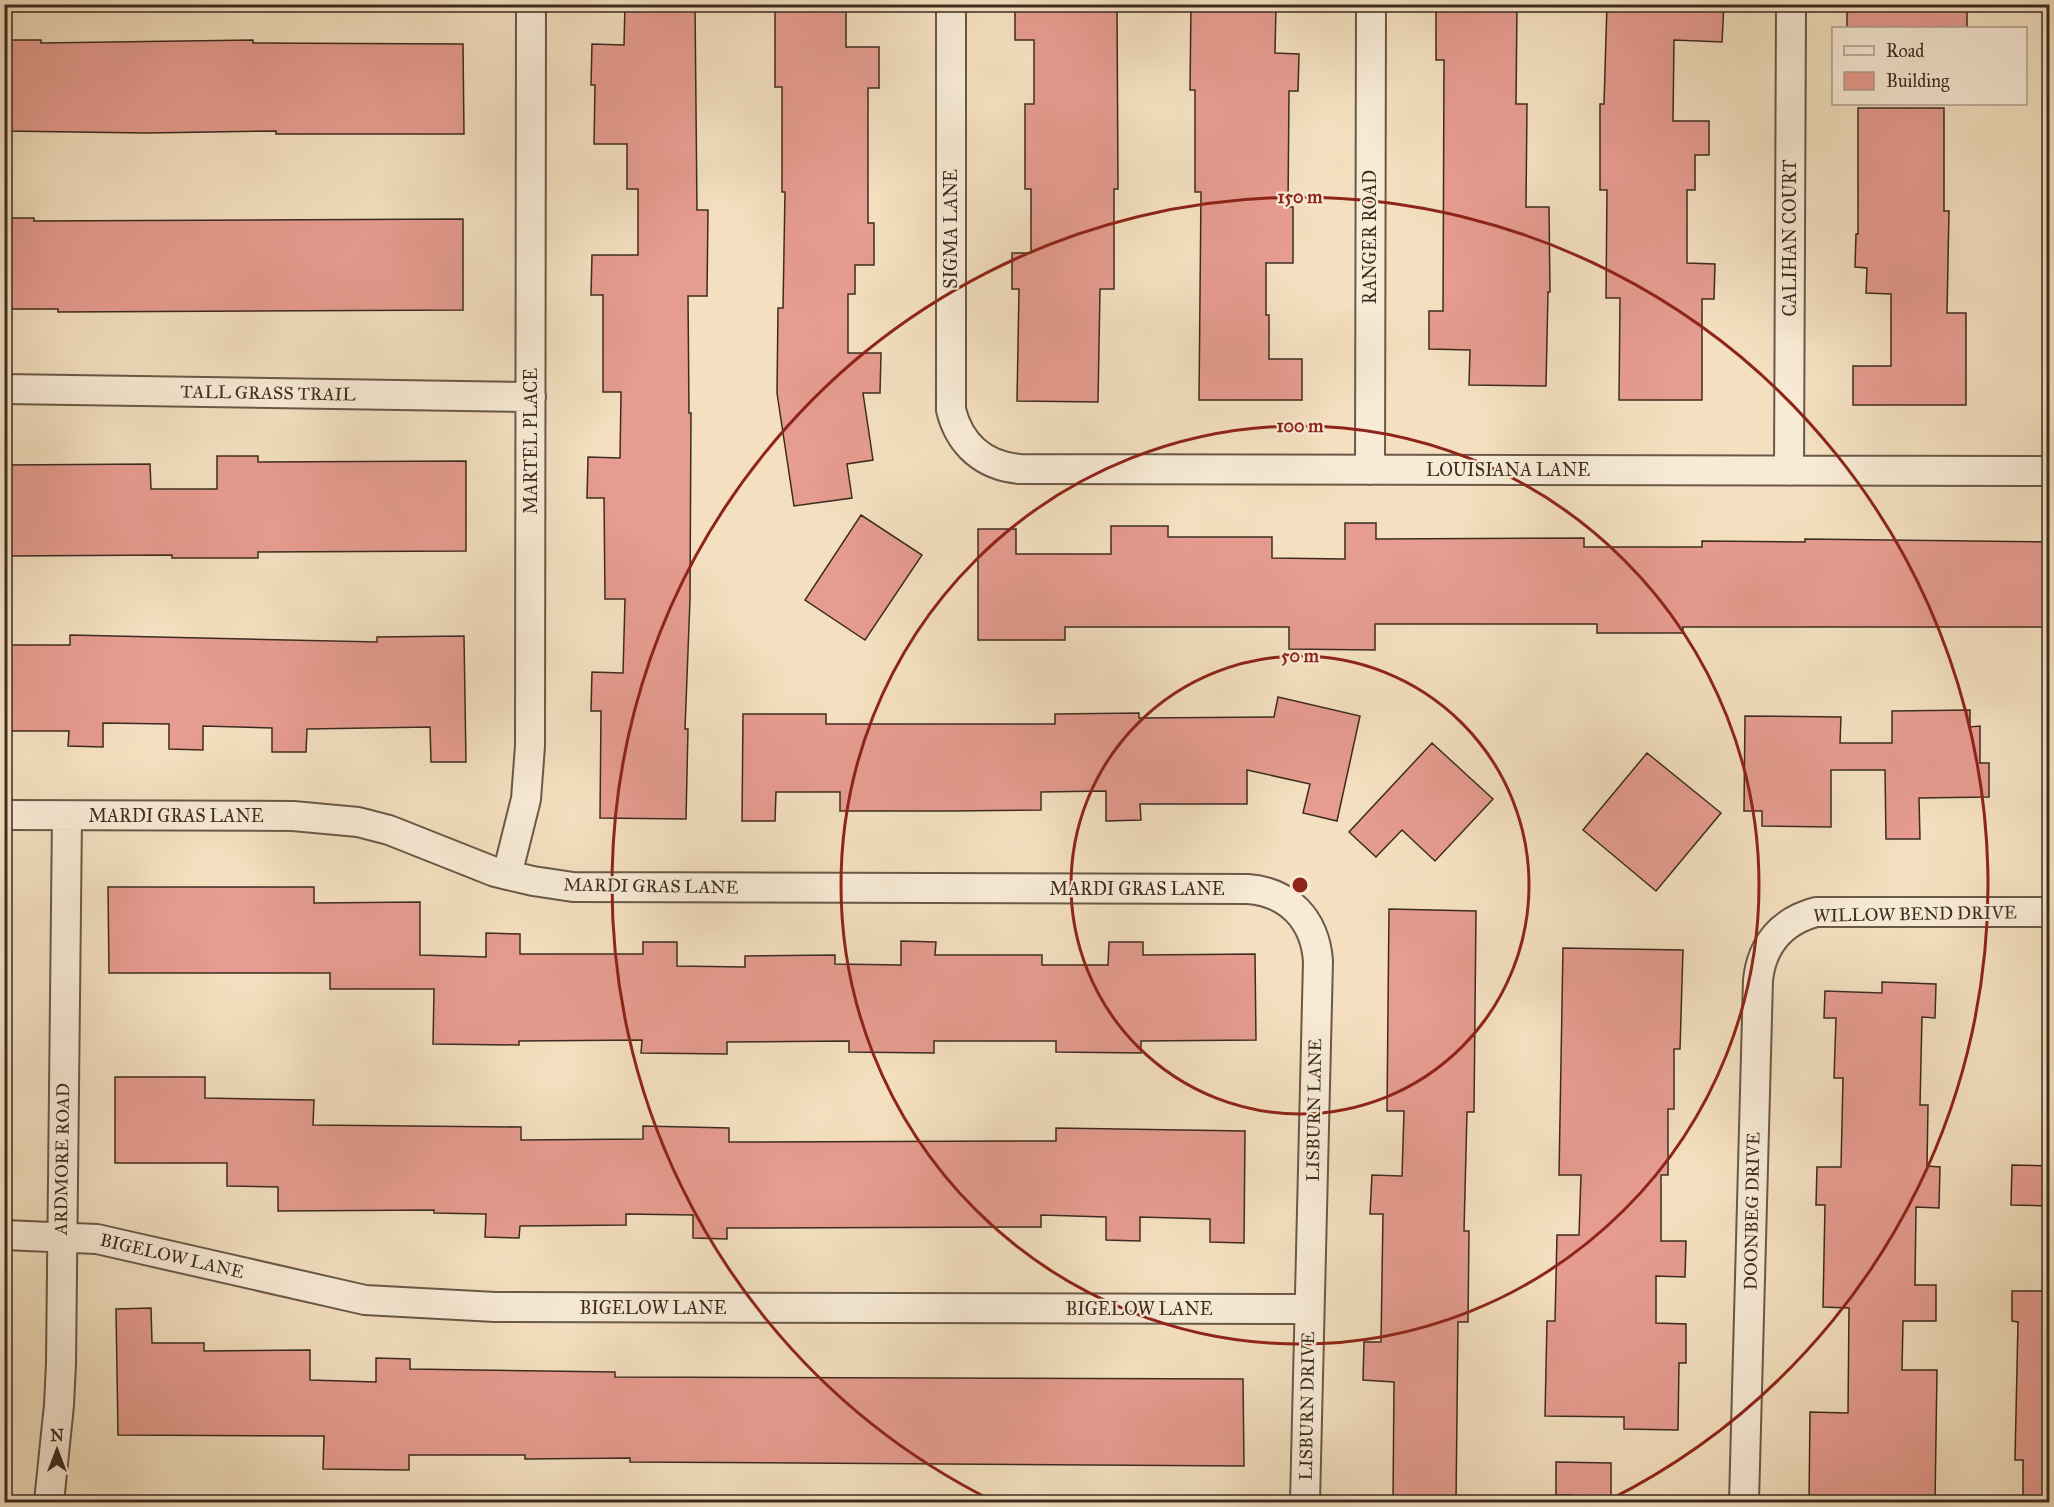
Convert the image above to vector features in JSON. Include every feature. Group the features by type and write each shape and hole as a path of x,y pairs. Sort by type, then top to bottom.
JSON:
{"street":[{"name":"MARTEL PLACE","path":"507,875 525,806 530,759 531,4"},
{"name":"SIGMA LANE","path":"951,4 951,399 954,421 971,449"},
{"name":"RANGER ROAD","path":"1370,470 1371,4"},
{"name":"CALIHAN COURT","path":"1789,471 1791,4"},
{"name":"TALL GRASS TRAIL","path":"4,389 531,397"},
{"name":"LOUISIANA LANE","path":"971,449 989,462 1020,469 2049,471"},
{"name":"MARDI GRAS LANE","path":"4,815 330,818 389,830 507,875 560,885 600,888 1248,889 1260,890 1283,899 1302,914"},
{"name":"ARDMORE ROAD","path":"49,1503 59,1406 68,816"},
{"name":"WILLOW BEND DRIVE","path":"1784,927 1804,915 1828,911 2049,912"},
{"name":"LISBURN LANE","path":"1302,914 1314,936 1318,961 1309,1309"},
{"name":"DOONBEG DRIVE","path":"1744,1503 1758,980 1763,956 1775,935 1784,927"},
{"name":"BIGELOW LANE","path":"4,1235 97,1239 377,1301 495,1307 1309,1309"},
{"name":"LISBURN DRIVE","path":"1305,1503 1309,1309"}],"building":[{"path":"625,4 695,4 697,210 708,210 707,296 688,296 689,413 691,413 690,599 685,729 688,729 686,819 600,818 601,711 591,711 592,672 623,673 625,599 605,599 604,498 587,498 588,457 620,458 621,392 603,392 603,295 591,295 592,255 638,255 638,189 627,189 627,144 594,144 595,85 591,85 592,44 624,45"},
{"path":"775,4 846,4 846,47 879,47 879,88 868,88 868,223 874,223 874,265 855,265 855,294 848,294 848,353 881,353 880,393 863,393 873,460 847,464 852,498 794,506 777,393 778,308 783,308 785,192 782,192 782,87 775,87"},
{"path":"1015,4 1117,4 1118,189 1114,189 1114,289 1100,289 1098,402 1017,401 1019,289 1012,289 1012,253 1031,253 1031,189 1025,189 1025,104 1034,104 1034,40 1015,40"},
{"path":"1191,4 1276,4 1275,53 1299,54 1298,91 1289,91 1288,207 1293,207 1293,263 1266,263 1266,315 1269,315 1269,359 1302,359 1302,400 1199,400 1201,192 1195,192 1195,90 1190,90"},
{"path":"1436,4 1517,4 1516,104 1527,104 1526,207 1549,207 1550,292 1548,292 1546,386 1469,385 1470,350 1429,349 1429,311 1443,311 1444,60 1436,60"},
{"path":"1607,4 1724,4 1722,42 1674,40 1673,121 1709,121 1709,155 1695,155 1695,190 1687,190 1687,263 1715,264 1714,299 1702,299 1702,400 1619,400 1620,298 1606,298 1607,190 1600,190 1600,104 1604,104"},
{"path":"1847,4 1967,4 1967,27 1847,27"},
{"path":"4,40 41,40 41,43 253,40 253,43 463,44 464,134 4,131"},
{"path":"1858,108 1944,108 1944,211 1949,211 1947,313 1966,313 1966,405 1853,405 1853,366 1891,366 1891,294 1866,293 1867,268 1855,267 1856,234 1858,234"},
{"path":"4,218 34,218 34,221 463,219 463,310 58,312 58,309 4,309"},
{"path":"217,456 258,456 258,462 466,461 466,551 258,552 258,558 172,558 172,555 4,556 4,465 150,464 151,489 217,489"},
{"path":"861,515 922,555 865,640 805,600"},
{"path":"1345,523 1376,523 1376,539 1584,538 1584,547 1702,547 1702,541 1805,542 1805,539 2049,542 2049,627 1683,627 1683,633 1597,633 1597,624 1375,624 1375,650 1289,649 1289,627 1065,627 1065,640 978,640 978,529 1016,529 1016,554 1111,554 1111,526 1168,526 1168,537 1272,537 1272,558 1345,559"},
{"path":"70,635 377,642 377,637 464,636 466,762 431,762 430,727 307,729 306,752 272,752 272,728 203,726 203,750 169,749 169,724 103,723 103,747 68,746 69,731 4,731 4,645 70,645"},
{"path":"1278,697 1360,716 1337,821 1303,813 1310,784 1247,770 1247,804 1140,804 1141,820 1106,821 1106,791 1041,792 1041,810 950,811 840,811 840,792 776,792 775,821 742,821 743,714 826,714 826,724 1055,724 1055,714 1139,713 1139,718 1274,717"},
{"path":"1970,710 1970,727 1980,726 1980,763 1989,763 1989,797 1919,798 1920,839 1886,839 1885,770 1831,770 1831,827 1762,826 1762,811 1744,811 1745,716 1841,717 1840,743 1892,743 1892,711"},
{"path":"1432,743 1493,799 1435,861 1402,830 1376,857 1349,832"},
{"path":"1647,753 1721,813 1656,891 1583,830"},
{"path":"108,887 314,887 314,903 420,902 420,955 486,957 486,933 520,934 520,954 643,954 643,942 677,942 677,966 745,967 745,956 835,955 835,964 901,965 901,941 936,942 935,955 1042,955 1042,965 1108,965 1109,942 1143,942 1143,955 1255,954 1256,1040 1141,1041 1141,1053 1056,1052 1056,1041 934,1041 934,1053 849,1052 849,1041 727,1042 727,1054 641,1053 642,1040 519,1041 519,1045 433,1044 434,989 330,989 330,973 109,973"},
{"path":"1389,909 1476,911 1474,1112 1467,1112 1464,1231 1469,1231 1468,1322 1458,1322 1456,1503 1393,1503 1394,1382 1363,1380 1364,1342 1381,1342 1383,1214 1370,1214 1372,1175 1402,1176 1404,1111 1387,1111"},
{"path":"1563,948 1683,950 1680,1049 1674,1049 1674,1109 1668,1109 1668,1175 1661,1175 1661,1241 1686,1241 1685,1277 1656,1276 1656,1323 1686,1324 1686,1363 1679,1363 1678,1430 1624,1429 1624,1417 1545,1416 1547,1321 1555,1321 1557,1235 1579,1235 1581,1175 1559,1175"},
{"path":"1882,982 1936,984 1935,1018 1922,1017 1920,1105 1928,1105 1927,1166 1940,1167 1939,1208 1916,1207 1915,1285 1936,1285 1936,1321 1903,1321 1902,1370 1937,1370 1935,1503 1809,1503 1810,1412 1848,1413 1849,1308 1823,1307 1825,1205 1816,1205 1817,1167 1841,1167 1843,1078 1834,1078 1836,1018 1824,1018 1825,991 1882,993"},
{"path":"115,1077 205,1077 205,1098 314,1100 313,1125 521,1127 521,1140 643,1139 643,1126 729,1128 729,1142 1056,1141 1056,1128 1245,1131 1244,1243 1210,1242 1210,1219 1140,1217 1140,1241 1106,1240 1106,1217 1041,1215 1041,1227 727,1228 727,1239 693,1238 693,1215 626,1214 626,1225 520,1226 519,1238 485,1237 486,1214 434,1213 434,1210 278,1211 278,1187 227,1186 227,1163 115,1163"},
{"path":"2012,1165 2049,1166 2049,1206 2011,1205"},
{"path":"2012,1291 2049,1291 2049,1503 2023,1503 2023,1460 2015,1460 2018,1322 2012,1321"},
{"path":"151,1308 152,1343 204,1343 204,1351 310,1350 310,1380 376,1382 376,1358 410,1359 410,1369 615,1372 615,1377 1243,1379 1244,1466 630,1462 630,1458 525,1459 525,1455 409,1455 409,1470 323,1469 324,1436 118,1435 116,1309"},
{"path":"1556,1462 1611,1463 1611,1503 1571,1503 1571,1495 1556,1495"}]}
